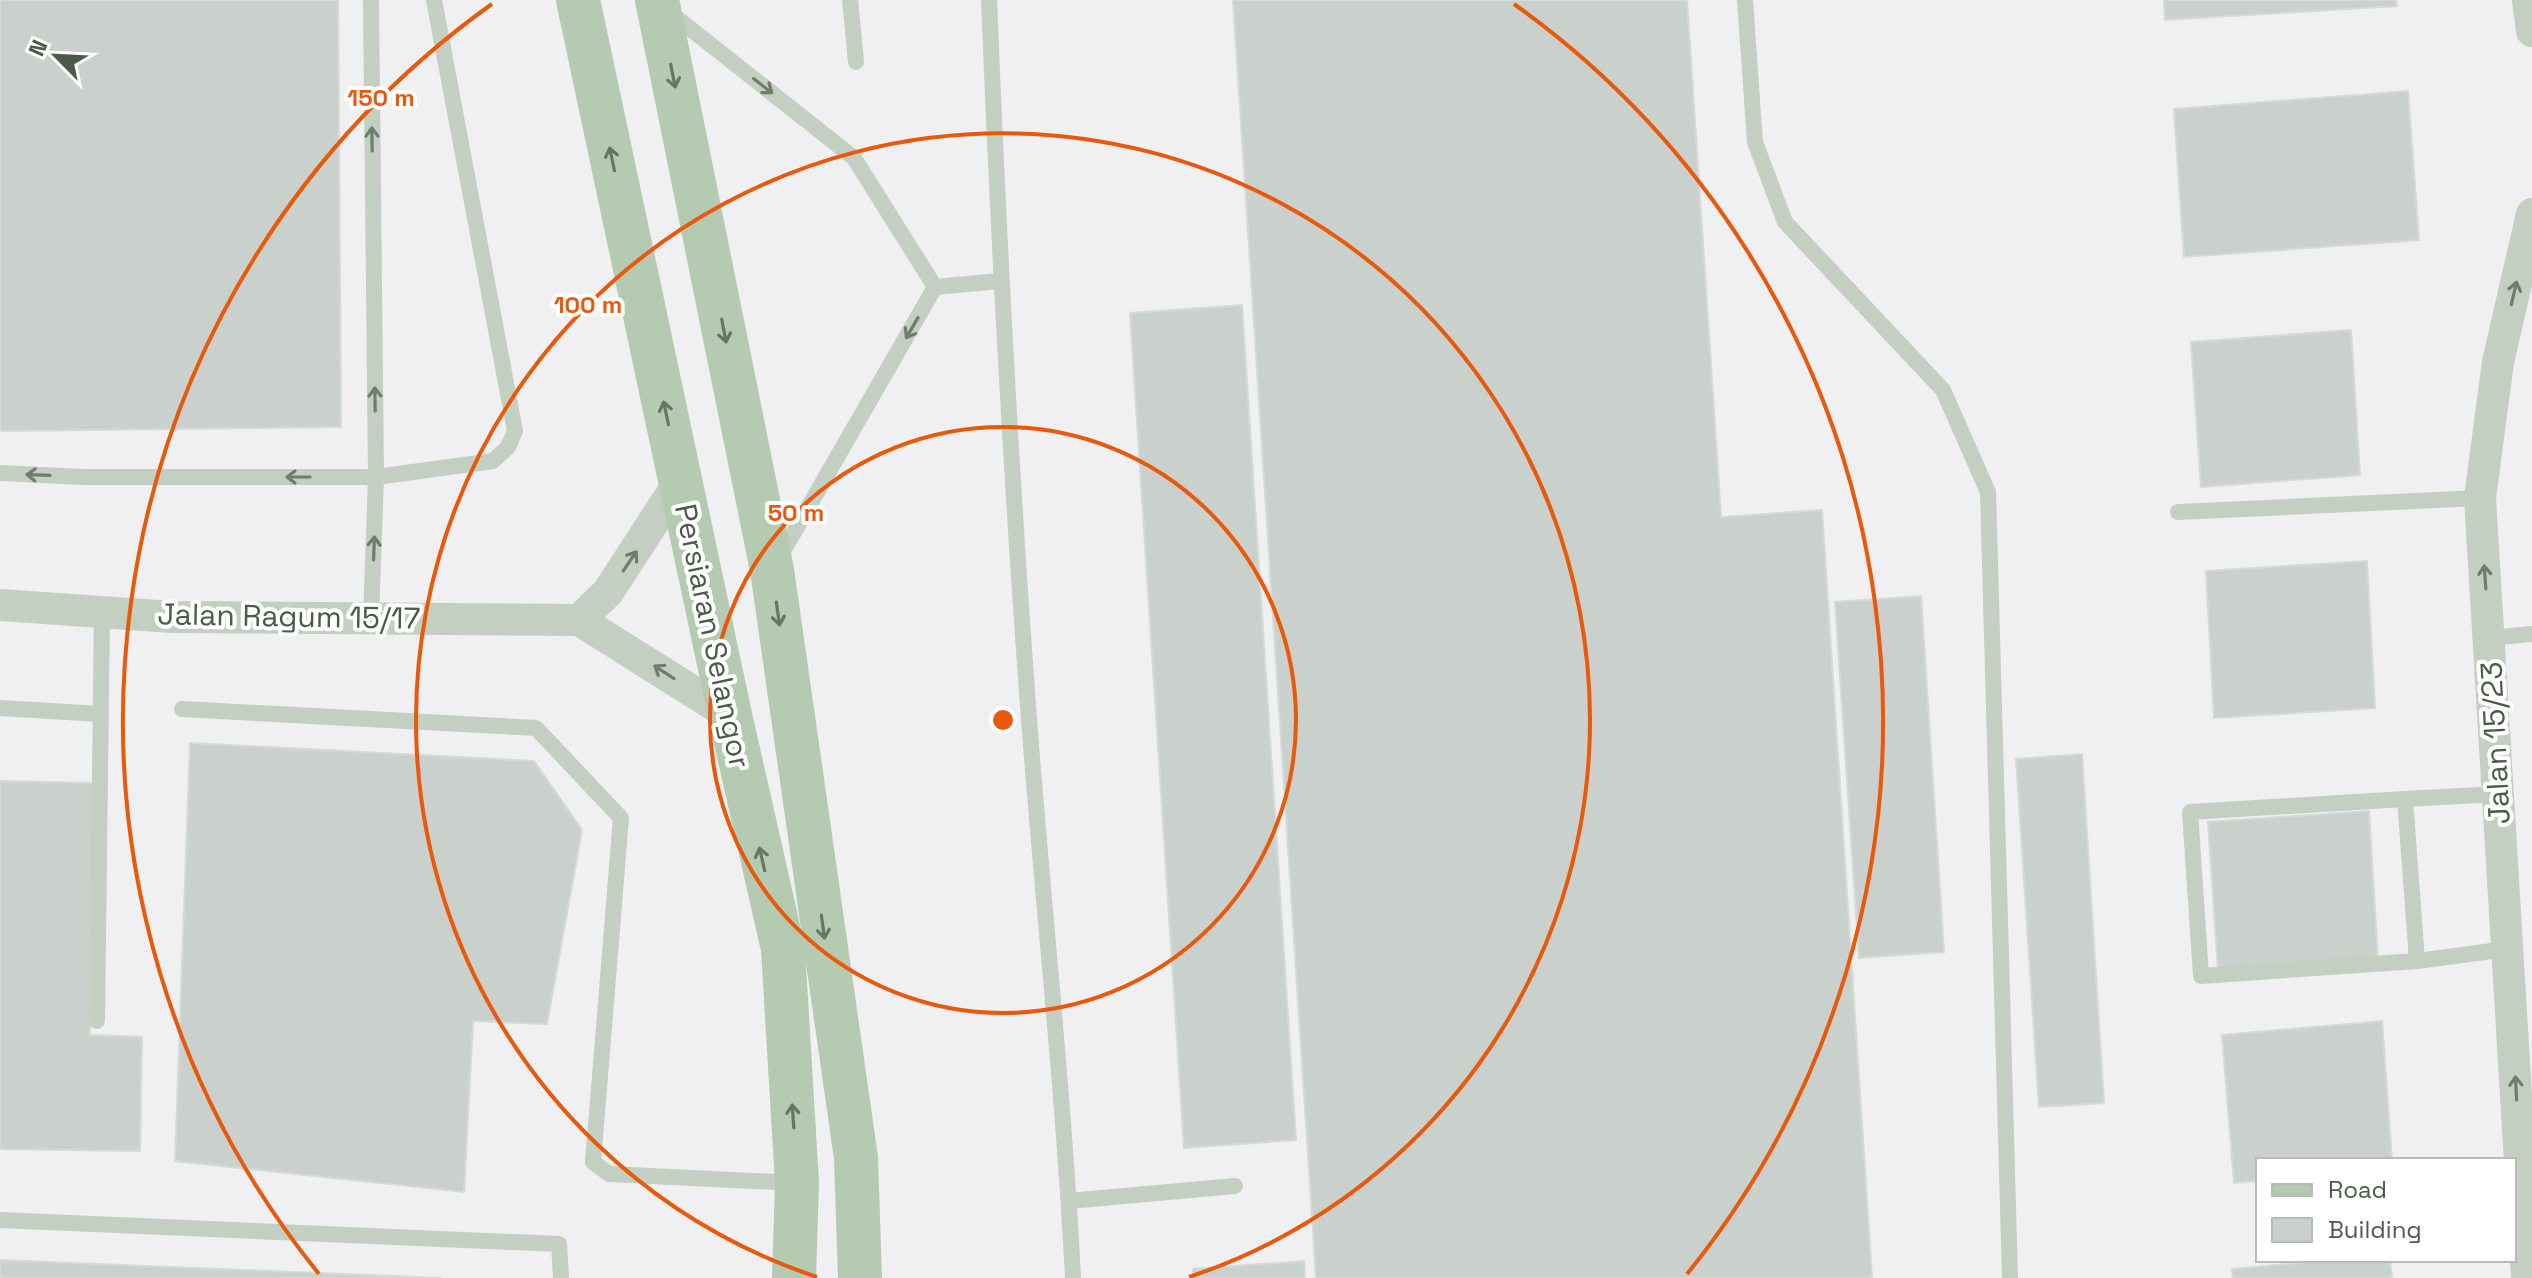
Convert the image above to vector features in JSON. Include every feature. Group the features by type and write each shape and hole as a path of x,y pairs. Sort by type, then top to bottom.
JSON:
{"main road":[{"name":"Persiaran Selangor","path":"578,0 783,949 797,1183 794,1278"},
{"name":"Persiaran Selangor","path":"658,1 772,570 856,1158 860,1278"}],"street":[{"path":"2528,0 2532,31"},
{"name":"Jalan 15/23","path":"2527,1278 2480,498 2498,362 2532,214"},
{"path":"2498,362 2532,324"},
{"path":"680,481 608,592 579,620 730,715"},
{"name":"Jalan Ragum 15/17","path":"0,605 172,617 579,620"}],"lane":[{"path":"371,0 376,477 371,618"},
{"path":"0,473 84,477 376,477 493,461 508,447 515,431 434,0"},
{"path":"850,0 856,62"},
{"path":"989,0 1000,281 1031,746 1073,1278"},
{"path":"1745,0 1755,142 1785,222 1943,390 1988,492 2010,1278"},
{"path":"658,1 854,158 935,287"},
{"path":"935,287 1000,281"},
{"path":"772,570 935,287"},
{"path":"2178,512 2480,498"},
{"path":"97,1021 102,610"},
{"path":"2489,638 2532,634"},
{"path":"0,708 100,714"},
{"path":"182,709 536,728 621,818 593,1162 609,1174 797,1183"},
{"path":"2498,794 2190,812 2201,976 2417,961 2507,949"},
{"path":"2405,799 2417,961"},
{"path":"1069,1201 1235,1186"},
{"path":"0,1220 559,1244 561,1278"}],"building":[{"path":"0,0 338,0 341,427 0,431"},
{"path":"1233,0 1687,0 1721,517 1822,510 1872,1278 1316,1278"},
{"path":"2164,0 2396,0 2397,6 2165,20"},
{"path":"2408,91 2419,240 2184,257 2174,109"},
{"path":"1242,305 1296,1140 1184,1148 1130,313"},
{"path":"2351,330 2360,475 2201,487 2191,342"},
{"path":"2367,561 2375,708 2214,718 2206,571"},
{"path":"1921,596 1944,952 1859,958 1835,602"},
{"path":"190,743 534,761 582,830 547,1024 473,1021 464,1192 175,1161"},
{"path":"2082,754 2104,1103 2039,1107 2016,759"},
{"path":"0,781 96,783 90,1035 142,1037 140,1151 0,1149"},
{"path":"2369,811 2378,960 2218,970 2208,822"},
{"path":"2382,1021 2392,1158 2256,1158 2256,1181 2234,1183 2222,1035"},
{"path":"0,1260 441,1278 0,1278"},
{"path":"1304,1261 1305,1278 1193,1278 1193,1269"},
{"path":"2309,1262 2390,1262 2392,1278 2233,1278 2232,1269"}]}
